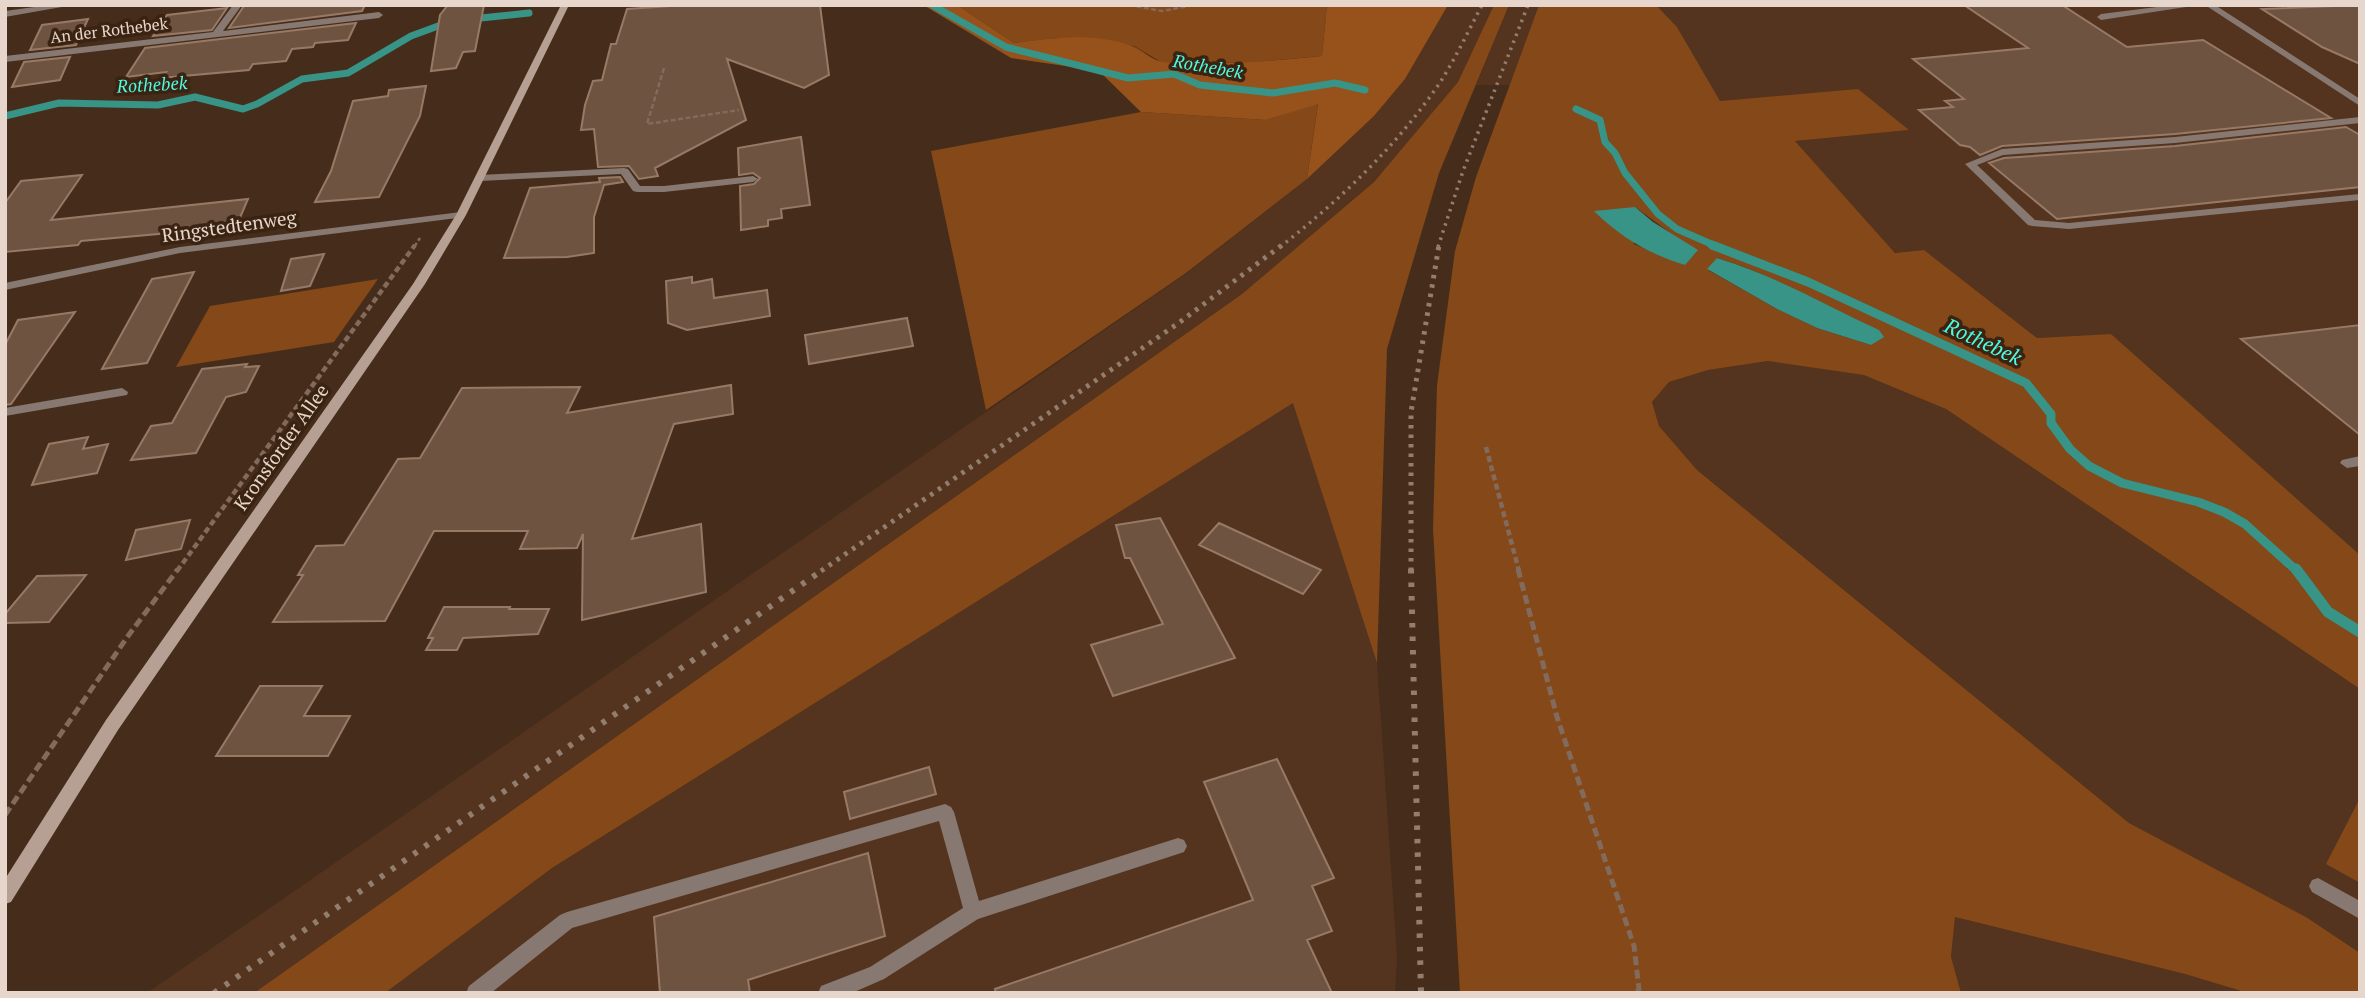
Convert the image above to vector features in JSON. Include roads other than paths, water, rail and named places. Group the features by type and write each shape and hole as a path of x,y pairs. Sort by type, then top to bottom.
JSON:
{"main road":[{"name":"Kronsforder Allee","path":"5,896 112,725 419,284 461,215 565,5"}],"street":[{"name":"An der Rothebek","path":"5,14 69,5"},
{"path":"217,33 238,5"},
{"path":"2101,16 2195,5"},
{"path":"2209,5 2360,103"},
{"name":"An der Rothebek","path":"5,60 379,15"},
{"path":"2360,120 2175,140 2002,152 1970,164 2032,223 2069,226 2360,197"},
{"path":"480,178 624,171 637,189 664,189 753,179"},
{"name":"Ringstedtenweg","path":"5,287 180,250 461,215"},
{"path":"5,412 122,392"},
{"path":"476,993 567,921 945,812 973,912"},
{"path":"828,993 877,973 973,912 1178,846"},
{"path":"2318,886 2360,911"}],"water":[{"path":"1635,207 1653,222 1698,250 1685,265 1636,244 1594,211"},
{"path":"1717,258 1799,291 1879,330 1884,337 1871,345 1817,328 1777,309 1707,269"}],"waterway":[{"name":"Rothebek","path":"932,5 1006,47 1128,78 1174,74 1200,85 1273,93 1335,83 1365,90"},
{"name":"Rothebek","path":"471,19 529,13"},
{"name":"Rothebek","path":"5,116 59,103 158,105 195,97 243,109 302,79 348,73 411,36 449,22"},
{"name":"Rothebek","path":"1576,109 1600,120 1605,142 1615,153 1625,173 1658,214 1677,229 1718,247"},
{"name":"Rothebek","path":"1712,245 1808,282 2026,383 2051,414 2051,423 2070,449 2089,466 2122,483 2198,502 2224,512 2245,524 2297,571"},
{"name":"Rothebek","path":"2296,569 2328,612 2360,632"}],"railway":[{"path":"1280,247 1346,191 1406,127 1441,81 1482,5"},
{"path":"1438,247 1463,171 1528,5"},
{"path":"821,571 1180,322 1282,245"},
{"path":"1411,569 1411,412 1439,245"},
{"path":"214,993 824,569"},
{"path":"1411,569 1421,993"}]}
